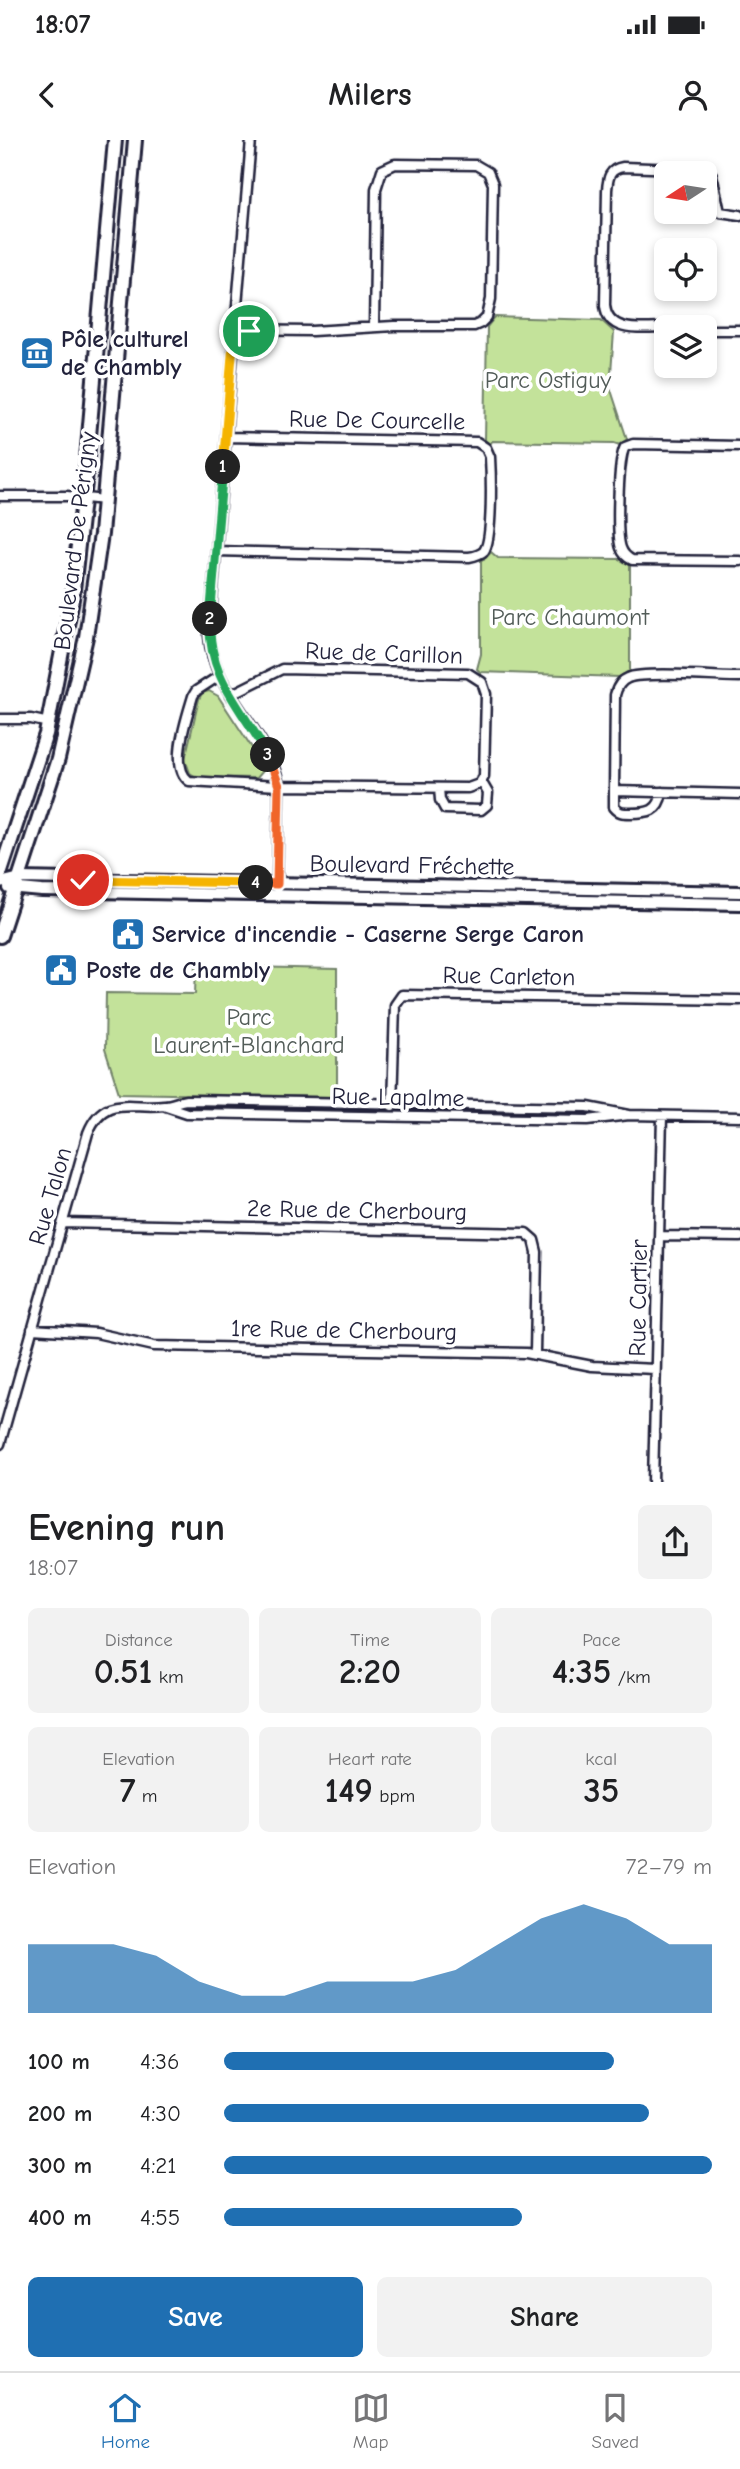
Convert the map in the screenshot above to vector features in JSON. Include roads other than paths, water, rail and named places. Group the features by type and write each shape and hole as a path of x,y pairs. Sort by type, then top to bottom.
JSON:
{"main road":[{"name":"Boulevard De Périgny","path":"0,874 49,723 71,606 84,498 115,140"},
{"name":"Boulevard De Périgny","path":"0,936 55,768 77,686 94,589 135,140"},
{"name":"Boulevard Fréchette","path":"0,884 740,892"},
{"name":"Boulevard Fréchette","path":"277,889 740,904"}],"street":[{"path":"251,140 209,636 219,676 268,754 279,786 277,889"},
{"path":"234,330 312,331 477,325 484,320 491,299 493,184 486,170 476,165 395,163 382,170 376,189 374,327"},
{"path":"654,328 621,327 612,323 607,316 607,190 611,172 623,167 706,170 712,175 720,212 740,215"},
{"path":"717,330 740,330"},
{"name":"Rue De Courcelle","path":"216,551 469,557 484,551 489,532 490,457 488,450 477,442 226,437"},
{"path":"740,446 633,444 625,447 620,462 619,535 622,551 632,559 740,561"},
{"path":"0,496 104,500"},
{"name":"Rue de Carillon","path":"230,695 282,669 468,673 482,682 486,694 484,771 481,781 488,796 486,807 481,810 445,808 440,800 439,788"},
{"path":"662,792 658,806 649,813 621,813 614,807 615,695 623,680 639,675 740,677"},
{"path":"219,676 196,691 193,696 179,755 181,774 193,782 279,786 471,788 481,781"},
{"path":"0,719 31,719 49,723"},
{"path":"614,791 740,794"},
{"name":"Rue Carleton","path":"392,1116 395,1005 402,995 740,1000"},
{"name":"Rue Lapalme","path":"130,1105 166,1105 186,1100 588,1107 629,1115"},
{"name":"Rue Talon","path":"0,1444 92,1124 106,1109 130,1105"},
{"name":"Rue Lapalme","path":"166,1105 187,1113 588,1120 629,1115 740,1117"},
{"name":"Rue Cartier","path":"653,1482 662,1116"},
{"name":"2e Rue de Cherbourg","path":"63,1223 526,1233 534,1240 537,1252 535,1353"},
{"path":"659,1236 740,1237"},
{"name":"1re Rue de Cherbourg","path":"32,1329 96,1333 164,1346 535,1353 592,1366 655,1368"}],"place":[{"name":"Pôle culturel de Chambly","path":"37,353"},
{"name":"Service d'incendie - Caserne Serge Caron","path":"128,934"},
{"name":"Poste de Chambly","path":"61,970"}],"park label":[{"name":"Parc Ostiguy","path":"548,380"},
{"name":"Parc Chaumont","path":"570,617"},
{"name":"Parc Laurent-Blanchard","path":"249,1031"}]}
